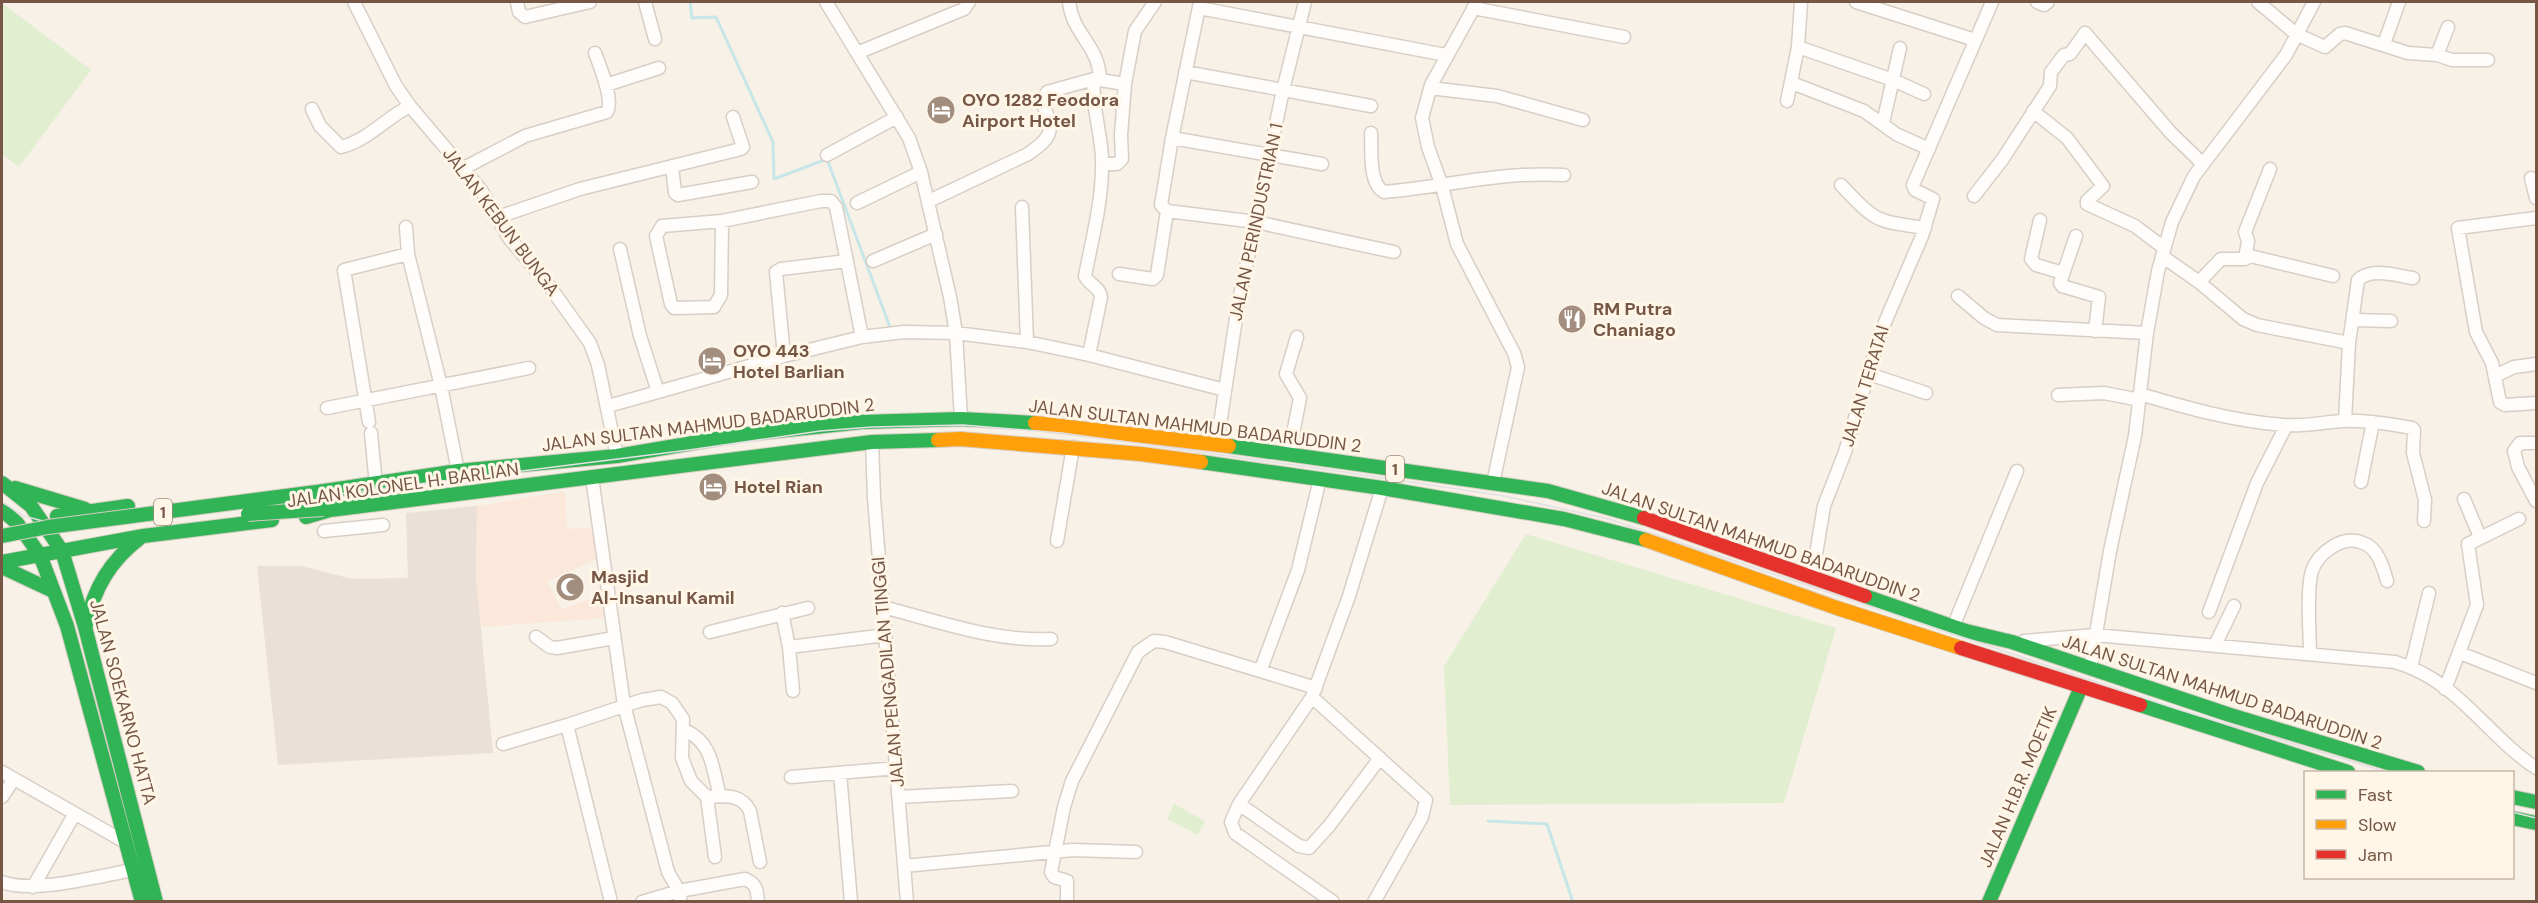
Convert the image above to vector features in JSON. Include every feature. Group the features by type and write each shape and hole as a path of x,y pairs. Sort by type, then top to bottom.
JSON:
{"main road":[{"name":"JALAN SULTAN MAHMUD BADARUDDIN 2","path":"2,536 48,527 376,485 458,471 617,456 740,435 851,423 961,419 1044,423 1217,444 1536,489 1632,514 1953,627 2012,642 2228,714 2415,771"},
{"name":"JALAN KOLONEL H. BARLIAN","path":"2,564 62,550 143,536 872,442 960,439 1073,447 1141,454 1382,488 1564,519 1650,541 1847,611 2345,771"},
{"path":"2,483 90,511 83,520 82,527 94,545"},
{"name":"JALAN SOEKARNO HATTA","path":"2,483 31,507 39,525 62,550 86,627 156,902"},
{"name":"JALAN KOLONEL H. BARLIAN","path":"39,525 90,511 299,484 316,484 329,490"},
{"path":"1531,513 1536,489"},
{"path":"2,510 17,523"},
{"name":"1","path":"2,548 254,513 332,510"},
{"path":"2,525 17,523 39,525 36,540 39,555"},
{"name":"JALAN SOEKARNO HATTA","path":"17,523 39,555 67,626 141,902"},
{"path":"86,627 89,605 104,573 122,553 143,536"},
{"path":"2,564 53,591"},
{"name":"JALAN H.B.R. MOETIK","path":"1989,902 2081,687"},
{"path":"2514,797 2536,802"},
{"path":"2514,818 2536,823"}],"street":[{"name":"JALAN KEBUN BUNGA","path":"354,2 396,86 410,106 464,168 498,217 514,245 550,287 590,343 608,406 617,456"},
{"path":"517,2 519,12 525,17 590,2"},
{"path":"645,2 655,39"},
{"path":"826,2 909,138 921,172 956,333 961,419"},
{"path":"857,52 964,9 969,2"},
{"path":"1069,2 1072,21 1089,43 1097,61 1097,80 1092,94 1100,133 1102,164 1096,217 1085,276 1101,294 1089,355"},
{"path":"1102,164 1117,164 1122,159 1121,135 1125,84 1135,31 1155,2"},
{"name":"JALAN PERINDUSTRIAN 1","path":"1217,444 1238,304 1283,90 1305,2"},
{"path":"1787,101 1798,47 1801,2"},
{"path":"1856,2 1892,7 1976,40"},
{"path":"1792,83 1864,111 1896,134 1929,149 1992,2"},
{"path":"2037,2 2044,5 2048,2"},
{"path":"2258,2 2296,34 2325,47 2344,33 2408,53 2437,54 2452,60 2488,60"},
{"path":"2090,669 2110,551 2135,436 2147,333 2163,252 2186,189 2202,163 2283,59 2314,2"},
{"path":"2384,44 2399,2"},
{"path":"1394,252 1256,222 1167,211 1161,205 1199,5 1298,28 1446,55"},
{"path":"1493,483 1518,367 1492,309 1457,244 1442,186 1428,147 1422,118 1430,88 1475,5 1624,37"},
{"path":"2437,54 2448,27"},
{"path":"1974,196 2002,160 2050,86 2051,72 2064,55 2070,54 2085,33 2171,133 2202,163"},
{"path":"1798,47 1893,80 1924,94"},
{"path":"1883,123 1900,48"},
{"path":"464,168 525,136 607,112 609,106 606,86 595,53"},
{"path":"606,86 659,68"},
{"path":"1185,72 1371,106"},
{"path":"929,201 1028,154 1042,144 1050,133 1051,123 1042,102 1047,92 1097,80 1125,84"},
{"path":"1430,88 1497,96 1582,120"},
{"path":"312,109 320,126 341,147 367,135 410,106"},
{"path":"2033,111 2067,138 2103,186 2087,204 2135,226 2242,319 2251,323 2349,343"},
{"path":"498,217 580,189 741,150 743,147 733,117"},
{"path":"827,155 897,117"},
{"path":"1371,133 1374,180 1379,189 1384,192 1442,186 1489,177 1564,175"},
{"path":"1172,138 1322,164"},
{"name":"JALAN TERATAI","path":"1812,578 1824,506 1845,452 1886,320 1925,228 1933,199 1913,187 1929,149"},
{"path":"672,166 675,194 678,195 752,182"},
{"path":"2199,282 2221,260 2242,260 2246,255 2248,241 2245,232 2270,169"},
{"path":"857,203 921,172"},
{"path":"2530,178 2536,198"},
{"path":"1841,185 1868,214 1876,219 1886,223 1925,228"},
{"path":"722,221 722,295 719,301 714,306 674,308 666,284 657,231 662,226 722,221 821,201 831,201 836,207 862,337"},
{"path":"1022,207 1027,342"},
{"path":"1119,274 1153,279 1157,275 1167,211"},
{"path":"2536,218 2458,228 2476,332 2490,358 2500,401 2503,404 2536,403"},
{"path":"2040,220 2031,259 2036,265 2063,273"},
{"path":"406,226 408,254 441,386 458,471"},
{"path":"873,261 936,234"},
{"path":"2076,237 2060,284 2100,298 2095,331"},
{"path":"620,249 640,336 658,392"},
{"path":"376,485 370,427 344,270 408,254"},
{"path":"2246,255 2333,276"},
{"path":"784,356 776,272 781,269 847,261"},
{"path":"2345,421 2349,343 2358,280 2361,277 2383,273 2414,278"},
{"path":"1958,296 1984,318 1997,325 2147,333"},
{"path":"2353,320 2391,321"},
{"path":"608,406 784,356 862,337 904,332 956,333 1027,342 1089,355 1225,390"},
{"path":"1289,454 1300,398 1286,374 1297,338"},
{"path":"2495,376 2514,367 2536,364"},
{"path":"327,408 529,368"},
{"path":"1869,374 1926,393"},
{"path":"2058,395 2104,393 2140,397 2221,417 2286,426 2345,421 2373,422 2414,429 2413,453 2426,500 2424,521"},
{"path":"2361,482 2373,422"},
{"path":"2209,612 2257,483 2286,426"},
{"name":"JALAN PENGADILAN TINGGI","path":"872,442 874,498 907,902"},
{"path":"2535,495 2518,467 2514,451 2520,443 2536,443"},
{"path":"1057,541 1073,447"},
{"path":"1953,627 2017,471"},
{"path":"592,477 624,705 668,872 680,896"},
{"path":"1261,669 1298,570 1320,479"},
{"path":"1333,902 1234,833 1231,822 1239,804 1314,692 1349,596 1382,488"},
{"path":"2464,499 2480,537"},
{"path":"332,510 345,529"},
{"path":"2445,688 2477,605 2468,545 2519,519"},
{"path":"324,531 383,525"},
{"path":"2310,654 2311,575 2324,553 2340,543 2363,542 2370,546 2380,560 2387,580"},
{"path":"2411,667 2429,593"},
{"path":"2215,645 2234,606"},
{"path":"883,607 992,634 1025,640 1051,639"},
{"path":"710,632 808,608"},
{"path":"782,613 789,647 793,691"},
{"path":"789,647 886,635"},
{"path":"2012,642 2095,635 2381,660 2411,667 2445,688 2476,713 2520,756 2536,768"},
{"path":"536,637 550,647 557,648 614,638"},
{"path":"1067,902 1067,881 1052,875 1054,853 1072,781 1137,652 1154,641 1165,642 1261,669 1314,692 1380,758 1423,796 1426,807 1374,902"},
{"path":"2460,653 2536,683"},
{"path":"503,744 624,705 661,697 667,699 683,719 682,758 691,781 707,797 715,857"},
{"path":"567,725 611,902"},
{"path":"684,730 697,735 706,745 720,796"},
{"path":"1239,804 1299,846 1309,848 1329,826 1380,758"},
{"path":"791,777 897,768"},
{"path":"2,772 125,842"},
{"path":"840,773 850,902"},
{"path":"2,797 14,779"},
{"path":"899,797 1012,791"},
{"path":"707,797 735,797 747,804 760,862"},
{"path":"33,887 74,814"},
{"path":"904,866 1073,850 1136,852"},
{"path":"2,882 33,887 134,870"},
{"path":"642,902 680,896 746,879 753,882 757,889 758,902"}],"shaded area":[{"path":"565,491 567,529 595,527 597,559 547,581 562,609 603,595 605,618 481,627 476,577 477,506"},
{"path":"477,506 476,577 493,753 278,765 257,566 302,566 352,579 408,578 406,513"}],"green space":[{"path":"2,3 91,70 19,167 2,154"},
{"path":"1526,534 1836,628 1784,803 1450,805 1444,666"},
{"path":"1174,804 1205,821 1198,835 1167,819"}],"waterway":[{"path":"690,2 692,18 716,17 773,142 774,179 827,159 890,327"},
{"path":"1488,821 1547,824 1573,902"}],"tram line":[{"path":"2,502 24,516 69,528 689,450 820,431 872,427 963,425 1062,433 1504,496 1609,519 2177,709 2384,771"},
{"path":"2514,812 2536,818"}],"traffic: fast":[{"path":"324,491 458,471 617,456 740,435 862,422 961,419 1035,423"},
{"path":"306,517 330,510 872,442 938,440"},
{"path":"1229,446 1548,491 1644,518"},
{"path":"1201,462 1382,488 1564,519 1646,540"},
{"path":"2,483 31,506 62,551 85,627 156,902"},
{"path":"15,488 85,509"},
{"path":"2,536 48,527 324,491"},
{"path":"57,516 128,506"},
{"path":"248,514 323,509"},
{"path":"2,510 17,523 40,555 67,626 142,902"},
{"path":"2,562 143,536 272,520"},
{"path":"86,625 94,599 105,576 120,556 140,538"},
{"path":"2,567 53,591"},
{"path":"1865,596 1966,631 2012,642 2227,714 2415,771"},
{"path":"1989,902 2081,687"},
{"path":"2140,705 2345,771"},
{"path":"2514,797 2536,802"},
{"path":"2514,818 2536,823"}],"traffic: slow":[{"path":"1035,423 1229,446"},
{"path":"938,440 960,439 1141,454 1201,462"},
{"path":"1646,540 1837,608 1961,648"}],"traffic: jam":[{"path":"1644,518 1865,596"},
{"path":"1961,648 2140,705"}],"place":[{"name":"OYO 1282 Feodora Airport Hotel","path":"941,110"},
{"name":"RM Putra Chaniago","path":"1572,319"},
{"name":"OYO 443 Hotel Barlian","path":"712,361"},
{"name":"Hotel Rian","path":"713,487"},
{"name":"Masjid Al-Insanul Kamil","path":"570,587"}]}
